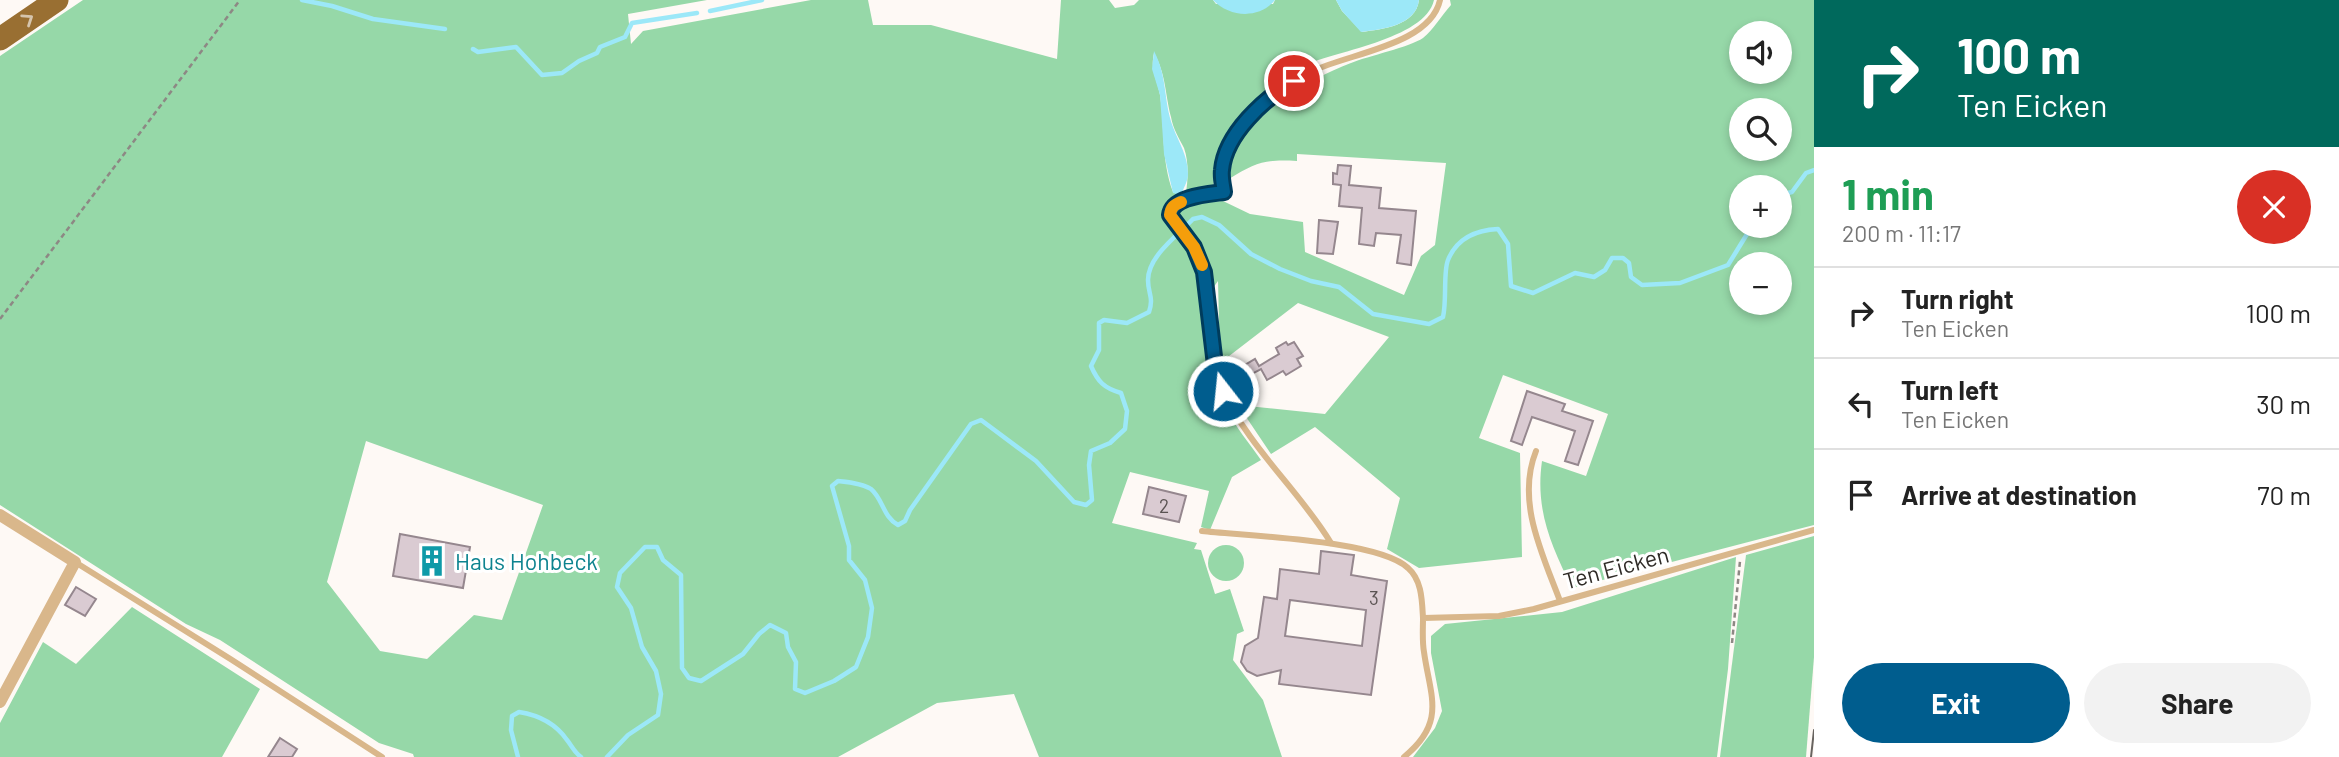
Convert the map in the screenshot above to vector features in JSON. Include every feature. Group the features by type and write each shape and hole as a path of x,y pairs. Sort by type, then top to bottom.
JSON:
{"highway":[{"path":"0,39 57,0"}],"street":[{"path":"0,514 75,562 0,702"}],"lane":[{"path":"1331,543 1252,436 1223,391 1215,365 1204,272 1194,247 1170,215 1170,209 1187,200 1224,192 1221,171 1226,154 1242,127 1268,98 1314,70 1417,31 1434,16 1440,0"},
{"path":"1536,452 1527,485 1531,513 1536,538 1560,601"},
{"name":"Ten Eicken","path":"1423,618 1499,616 1814,530"},
{"path":"1202,531 1331,543 1393,558 1407,566 1418,582 1424,652 1432,684 1434,708 1419,742 1404,757"},
{"path":"75,562 382,757"}],"path":[{"path":"0,319 240,0"},
{"path":"1732,643 1741,551"}],"green space":[{"path":"83,0 707,0 628,14 631,44 643,31 811,0 868,0 873,25 931,25 1057,59 1061,0 1109,0 1115,8 1134,5 1139,0 1213,0 1216,4 1273,4 1275,0 1336,0 1342,11 1362,32 1397,25 1412,16 1419,0 1434,0 1427,14 1396,35 1298,68 1269,89 1255,103 1232,136 1216,171 1213,188 1186,193 1186,153 1173,126 1163,76 1154,53 1153,59 1160,95 1169,180 1173,192 1181,195 1178,197 1192,203 1223,201 1250,214 1303,222 1305,252 1404,295 1421,256 1435,245 1446,163 1297,154 1297,161 1262,163 1229,179 1231,159 1239,140 1253,122 1271,106 1291,92 1333,71 1423,38 1451,5 1450,0 1814,0 1814,525 1572,588 1546,527 1540,479 1542,461 1586,476 1608,414 1503,375 1479,438 1520,453 1522,557 1419,568 1387,549 1400,498 1315,427 1271,454 1238,405 1325,414 1389,337 1298,303 1220,363 1218,281 1213,288 1202,285 1206,333 1221,394 1230,416 1261,460 1232,477 1210,530 1201,527 1209,491 1130,472 1112,523 1197,543 1194,549 1201,550 1215,594 1230,589 1244,631 1237,634 1233,660 1263,700 1282,757 1039,757 1014,694 937,703 838,757 414,757 413,754 379,743 220,640 186,624 0,505 0,56","holes":["366,441 543,505 502,620 474,615 427,659 380,651 327,582"]},
{"path":"1814,536 1814,657 1806,757 1720,757 1746,555"},
{"path":"1226,545 1239,550 1244,563 1239,576 1226,581 1213,576 1208,563 1213,550"},
{"path":"1736,557 1728,669 1717,757 1413,757 1435,728 1442,711 1431,653 1431,636 1445,624 1562,612"},
{"path":"132,607 260,689 222,757 0,757 0,723 43,642 76,664"}],"water":[{"path":"1213,0 1275,0 1261,11 1245,14 1228,10"},
{"path":"1336,0 1419,0 1417,9 1405,21 1361,32"},
{"path":"1154,51 1161,70 1170,117 1188,167 1188,177 1181,195 1173,193 1164,154 1160,95 1152,69"}],"building":[{"path":"1338,165 1351,166 1349,185 1381,188 1379,208 1416,211 1411,265 1397,263 1401,235 1376,233 1374,246 1359,244 1362,208 1339,206 1341,185 1333,184 1333,173 1337,174"},
{"path":"1319,220 1338,222 1333,254 1317,253"},
{"path":"1286,342 1288,345 1294,342 1303,356 1297,359 1301,366 1286,375 1283,371 1267,380 1261,369 1250,375 1245,365 1255,359 1259,366 1279,354 1276,348"},
{"path":"1527,391 1565,404 1562,411 1593,421 1578,465 1565,461 1575,431 1532,417 1522,445 1511,441"},
{"path":"1149,487 1186,496 1179,522 1143,514"},
{"name":"Haus Hohbeck","path":"400,534 470,547 463,588 393,576"},
{"path":"1321,551 1354,555 1351,575 1387,581 1371,695 1279,684 1281,670 1257,676 1247,671 1241,662 1245,646 1258,638 1264,597 1277,599 1280,569 1319,574","holes":["1290,600 1366,610 1362,646 1285,636"]},
{"path":"76,587 96,599 85,616 65,605"},
{"path":"280,738 297,749 292,757 268,757"}],"waterway":[{"path":"302,0 373,19 445,29"},
{"path":"710,11 762,0"},
{"path":"473,49 478,52 516,47 542,75 562,73 597,53 600,47 625,37 632,23 697,13"},
{"path":"1792,192 1806,173 1814,170"},
{"path":"607,757 628,735 658,715 661,694 656,671 642,647 631,608 617,587 620,573 645,547 657,547 663,560 681,575 682,668 689,678 701,681 743,654 770,625 786,633 788,647 796,662 795,689 805,693 834,681 856,667 868,637 872,608 865,580 849,560 849,546 832,486 838,481 871,489 889,517 898,525 905,521 971,424 981,420 1036,461 1074,502 1086,505 1092,500 1089,465 1091,451 1110,443 1125,429 1127,411 1121,393 1102,384 1091,366 1099,350 1099,323 1104,320 1127,323 1149,312 1149,271 1158,254 1193,219 1202,217 1219,225 1251,254 1280,269 1311,281 1339,287 1373,314 1429,324 1443,317 1445,279 1452,252 1462,241 1483,231 1498,229 1508,244 1511,286 1533,293 1575,273 1594,277 1605,270 1612,258 1623,258 1629,263 1631,277 1642,285 1680,283 1728,265 1745,238"},
{"path":"518,757 511,730 512,716 519,712 533,715 552,725 563,734 581,757"}],"tram line":[{"path":"1811,757 1814,730"}],"slow traffic":[{"path":"1181,202 1170,209 1170,215 1194,247 1202,265"}],"place":[{"name":"Haus Hohbeck","path":"432,561"}],"route":[{"path":"1223,391 1212,349 1204,272 1194,247 1170,215 1170,209 1187,200 1224,192 1221,171 1233,141 1268,98 1294,81"}]}
